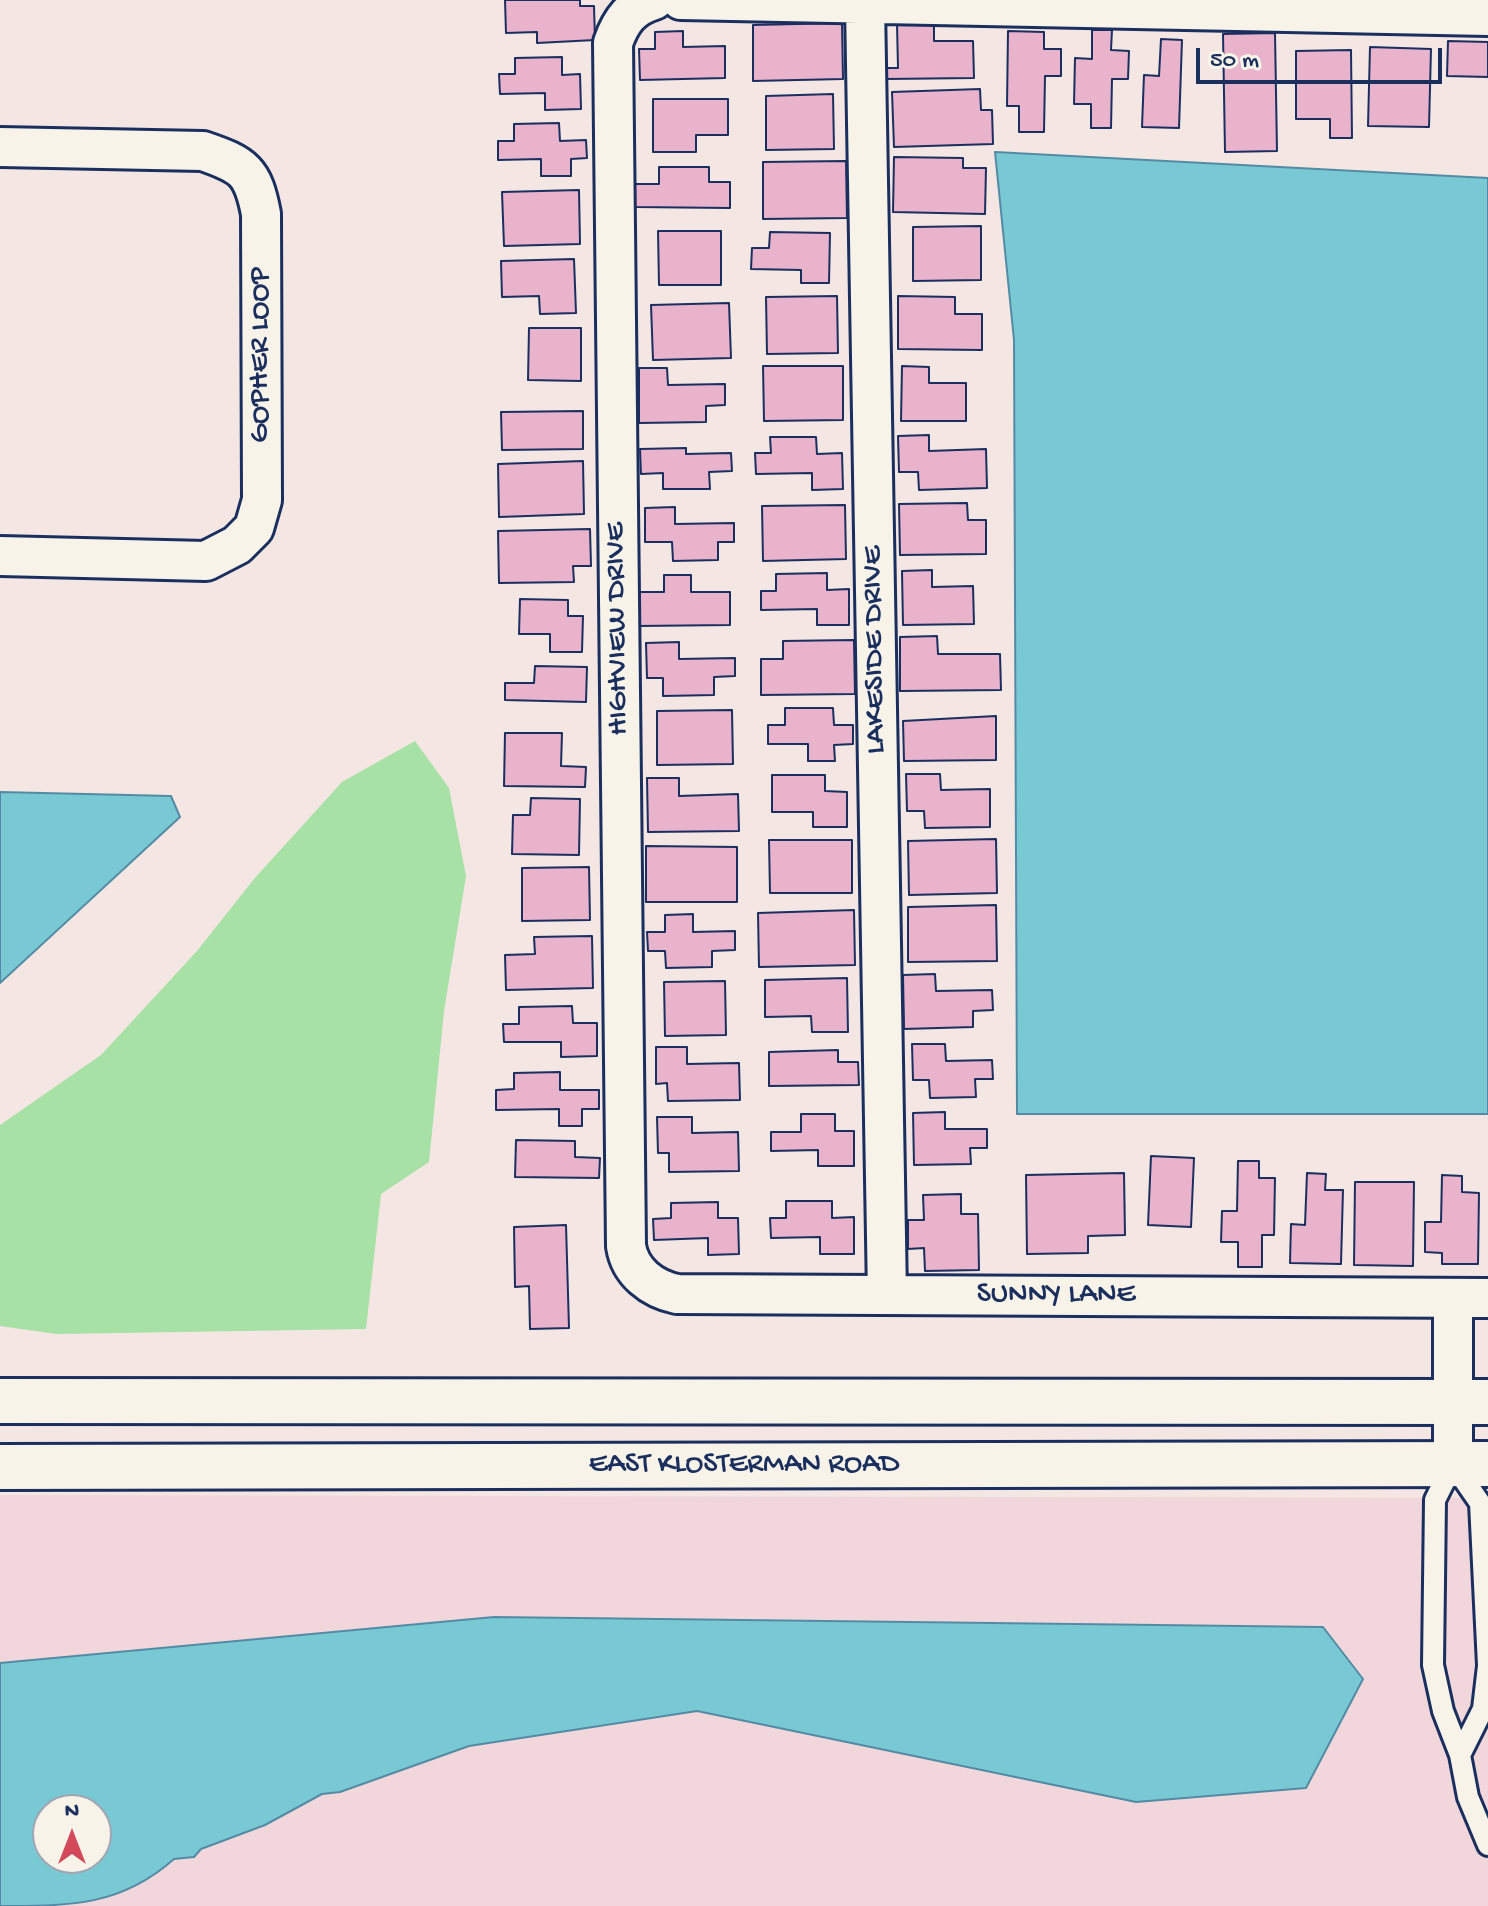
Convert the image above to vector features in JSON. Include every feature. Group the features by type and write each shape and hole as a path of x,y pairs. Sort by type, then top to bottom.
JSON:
{"main road":[{"path":"0,1401 1471,1402"},
{"name":"EAST KLOSTERMAN ROAD","path":"0,1467 1471,1464"}],"street":[{"path":"660,1 1488,16"},
{"name":"HIGHVIEW DRIVE","path":"633,1266 626,1246 613,43 625,17 660,1"},
{"name":"LAKESIDE DRIVE","path":"865,5 887,1295"},
{"name":"GOPHER LOOP","path":"0,147 203,151 232,161 255,183 261,214 262,500 254,528 237,545 206,561 0,556"},
{"name":"SUNNY LANE","path":"633,1266 653,1284 677,1294 1471,1298"},
{"path":"1471,1298 1471,1464"}],"lane":[{"path":"1460,1755 1483,1709 1488,1666 1480,1503 1471,1464"},
{"path":"1471,1464 1435,1500 1433,1665 1443,1711 1460,1755 1468,1797 1488,1845"}],"shaded area":[{"path":"0,1495 1488,1498 1488,1906 0,1906"}],"green space":[{"path":"415,741 449,788 466,876 444,1011 429,1162 381,1194 366,1329 56,1334 0,1326 0,1125 101,1055 197,951 254,879 342,782"}],"water":[{"path":"995,152 1488,178 1488,1114 1017,1114 1014,340"},
{"path":"0,792 171,796 180,817 0,983"},
{"path":"494,1617 1323,1627 1363,1679 1306,1788 1136,1802 697,1711 469,1746 340,1792 322,1794 265,1825 201,1849 194,1857 174,1859 154,1875 114,1895 72,1904 0,1906 0,1663"}],"building":[{"path":"505,0 580,0 580,6 594,6 595,40 537,43 537,32 506,33"},
{"path":"842,23 843,79 753,81 753,25"},
{"path":"934,23 934,41 973,41 974,78 886,79 886,68 898,68 897,24"},
{"path":"1092,30 1112,30 1111,50 1129,51 1128,79 1112,79 1111,128 1091,128 1091,104 1074,104 1075,58 1092,59"},
{"path":"683,31 683,47 725,46 725,78 640,80 639,49 655,49 655,32"},
{"path":"1008,31 1044,32 1044,49 1061,49 1061,76 1045,76 1044,132 1019,132 1019,106 1007,106"},
{"path":"1275,33 1277,151 1225,152 1223,34"},
{"path":"1161,39 1182,40 1179,128 1142,127 1144,75 1159,76"},
{"path":"1448,41 1488,42 1488,77 1447,76"},
{"path":"1370,47 1431,49 1429,127 1368,126"},
{"path":"1351,50 1352,138 1330,138 1330,119 1296,119 1296,51"},
{"path":"562,57 562,75 580,74 581,109 545,110 545,93 500,94 499,74 515,74 515,58"},
{"path":"980,89 981,110 992,110 993,144 894,147 892,92"},
{"path":"833,94 834,149 766,150 766,96"},
{"path":"653,99 728,99 728,135 696,135 696,152 653,152"},
{"path":"559,123 560,141 586,140 587,158 571,159 571,176 541,176 541,159 498,160 498,141 514,141 514,124"},
{"path":"894,157 963,158 963,168 986,168 985,214 893,212"},
{"path":"846,161 847,218 763,219 763,162"},
{"path":"659,167 709,167 709,182 730,182 730,208 635,207 635,184 659,184"},
{"path":"579,190 580,244 504,246 502,192"},
{"path":"981,226 981,280 913,281 913,227"},
{"path":"658,231 721,231 721,285 659,285"},
{"path":"770,232 830,233 829,283 801,283 801,270 751,269 752,248 769,248"},
{"path":"574,259 576,313 540,314 539,296 502,297 501,261"},
{"path":"837,296 838,353 767,354 766,297"},
{"path":"898,296 955,297 955,314 982,314 982,350 898,349"},
{"path":"729,303 731,358 653,360 651,305"},
{"path":"529,328 581,328 581,381 528,380"},
{"path":"763,366 843,366 843,420 764,421"},
{"path":"902,366 929,367 929,383 966,383 966,421 901,421"},
{"path":"639,368 667,368 668,385 725,384 725,405 706,406 706,422 639,423"},
{"path":"583,411 583,449 502,450 501,412"},
{"path":"929,435 929,451 986,449 987,488 919,490 918,472 899,472 898,436"},
{"path":"770,437 816,437 817,454 842,453 843,489 812,490 812,473 756,474 755,453 771,453"},
{"path":"686,448 686,454 731,453 732,471 709,472 710,489 663,489 663,473 641,474 640,449"},
{"path":"583,461 584,514 499,517 498,464"},
{"path":"967,503 968,520 986,520 986,554 900,555 899,504"},
{"path":"845,505 846,559 763,561 762,506"},
{"path":"675,507 675,524 734,523 734,542 718,542 718,560 673,561 672,542 645,542 645,508"},
{"path":"590,529 591,566 573,566 574,582 499,583 498,531"},
{"path":"932,570 932,587 973,586 974,624 903,625 902,571"},
{"path":"827,573 827,590 849,589 849,625 817,625 817,609 761,610 761,591 776,591 776,574"},
{"path":"664,575 691,575 691,592 730,592 730,625 637,626 637,592 664,592"},
{"path":"520,599 568,600 568,616 583,616 582,652 550,652 550,634 519,634"},
{"path":"937,636 938,654 1000,654 1001,690 900,691 900,637"},
{"path":"854,640 855,694 761,695 761,659 783,659 783,641"},
{"path":"679,642 679,659 735,658 735,676 714,677 714,695 663,696 663,678 647,678 646,643"},
{"path":"535,666 587,667 586,702 505,700 505,683 534,683"},
{"path":"785,708 833,708 834,725 853,725 853,744 834,745 835,761 808,761 808,744 768,744 768,725 785,725"},
{"path":"732,710 733,764 657,765 657,711"},
{"path":"996,716 996,760 904,761 903,721"},
{"path":"505,733 562,733 561,766 586,767 585,787 504,786"},
{"path":"906,774 940,774 941,790 990,789 990,827 925,828 924,811 907,811"},
{"path":"772,775 825,775 825,791 847,792 847,827 813,827 813,812 772,812"},
{"path":"647,778 679,778 679,796 738,794 739,831 648,832"},
{"path":"531,798 580,799 579,855 512,854 513,815 530,815"},
{"path":"996,839 997,893 909,895 908,841"},
{"path":"769,840 852,840 852,893 770,893"},
{"path":"646,846 737,847 737,902 646,902"},
{"path":"589,867 590,920 522,921 522,868"},
{"path":"996,905 997,961 908,962 908,907"},
{"path":"854,910 855,965 759,967 758,913"},
{"path":"693,914 693,932 735,931 735,950 712,951 712,967 666,968 665,951 648,951 647,932 665,932 665,915"},
{"path":"592,936 593,988 506,990 505,955 535,954 534,937"},
{"path":"935,974 936,991 992,990 993,1010 973,1011 973,1027 904,1029 903,975"},
{"path":"847,978 848,1032 812,1032 811,1016 765,1017 765,980"},
{"path":"725,981 726,1035 665,1036 664,982"},
{"path":"572,1006 573,1023 597,1023 597,1056 561,1057 561,1042 504,1042 503,1024 519,1024 519,1007"},
{"path":"912,1044 945,1044 946,1061 992,1060 993,1079 975,1079 976,1097 930,1098 929,1080 913,1080"},
{"path":"656,1047 687,1047 687,1064 739,1063 740,1100 668,1101 667,1083 656,1084"},
{"path":"838,1050 838,1062 858,1062 859,1085 769,1086 769,1052"},
{"path":"560,1072 560,1090 599,1090 599,1109 582,1109 582,1126 559,1126 559,1109 496,1110 496,1090 514,1089 514,1073"},
{"path":"945,1112 945,1129 987,1129 987,1148 970,1148 971,1164 914,1165 913,1113"},
{"path":"801,1114 835,1114 835,1131 854,1131 854,1166 818,1166 818,1150 771,1151 771,1132 801,1132"},
{"path":"657,1117 692,1117 692,1133 738,1132 739,1171 669,1172 669,1153 658,1153"},
{"path":"516,1140 575,1141 575,1157 600,1158 599,1178 515,1177"},
{"path":"1151,1156 1194,1158 1191,1227 1148,1225"},
{"path":"1238,1161 1259,1161 1259,1178 1275,1178 1274,1235 1262,1235 1262,1267 1238,1267 1238,1242 1221,1242 1222,1211 1237,1211"},
{"path":"1124,1173 1125,1235 1088,1236 1088,1253 1027,1254 1026,1175"},
{"path":"1307,1173 1326,1174 1325,1190 1343,1190 1341,1264 1290,1263 1291,1224 1305,1225"},
{"path":"1442,1175 1462,1176 1462,1192 1479,1193 1478,1264 1442,1264 1442,1253 1425,1252 1425,1222 1441,1222"},
{"path":"1355,1182 1414,1182 1413,1266 1354,1265"},
{"path":"961,1194 961,1214 978,1214 979,1270 925,1271 924,1248 908,1249 908,1220 924,1220 923,1195"},
{"path":"786,1201 832,1201 832,1218 854,1217 854,1254 820,1254 820,1237 771,1238 770,1218 786,1218"},
{"path":"718,1202 718,1218 738,1218 739,1254 708,1255 708,1238 654,1240 653,1219 671,1218 671,1203"},
{"path":"566,1225 569,1328 530,1329 529,1286 515,1287 514,1227"}]}
